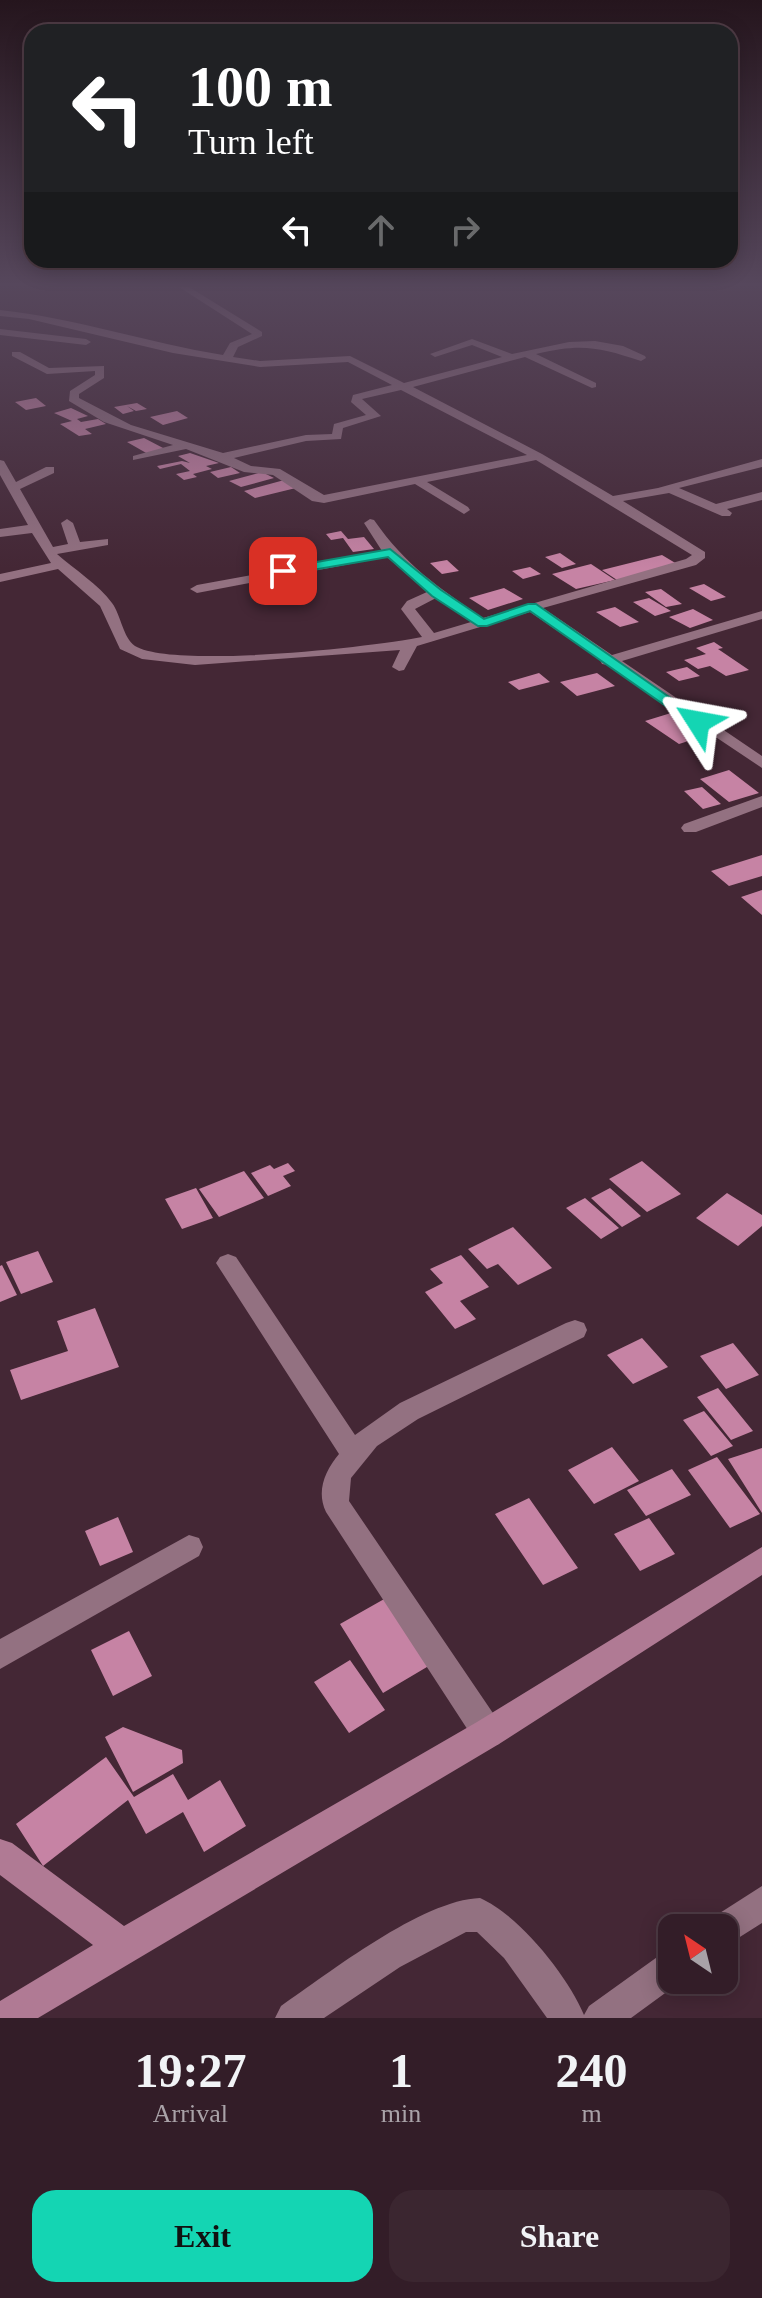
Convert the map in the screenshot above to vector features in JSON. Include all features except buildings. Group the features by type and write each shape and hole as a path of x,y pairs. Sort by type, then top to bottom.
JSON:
{"main road":[{"path":"5,2018 488,1733 762,1560"},
{"path":"0,1855 123,1946"}],"street":[{"path":"92,381 74,393 73,399 100,416 162,440 190,444 248,469 276,472 316,498 419,482 538,456"},
{"path":"0,464 48,552 106,604 127,649 153,658 250,659 410,645 699,558 697,551 538,456 392,381"},
{"path":"222,457 306,438 337,437 338,426 375,416 354,401 357,397 424,381"},
{"path":"584,381 592,385"},
{"path":"137,458 190,444"},
{"path":"610,500 762,463"},
{"path":"0,502 50,470"},
{"path":"419,482 464,510"},
{"path":"663,489 686,494 721,511 762,496"},
{"path":"67,523 75,547"},
{"path":"370,523 390,553 436,593 483,624"},
{"path":"0,533 37,528"},
{"path":"48,552 103,542"},
{"path":"197,589 390,553"},
{"path":"0,578 59,565"},
{"path":"431,639 408,609 436,593"},
{"path":"532,607 607,661 762,763"},
{"path":"607,661 762,615"},
{"path":"399,667 410,645"},
{"path":"690,828 762,801"},
{"path":"228,1263 353,1454"},
{"path":"488,1733 336,1504 335,1490 339,1474 368,1438 409,1411 575,1330"},
{"path":"0,1655 189,1547"},
{"path":"738,1920 762,1903"},
{"path":"293,2018 435,1926 466,1914 480,1915 513,1941 568,2018"},
{"path":"601,2018 658,1977"}],"route":[{"path":"283,571 390,553 436,593 483,624 532,607 698,722"}]}
